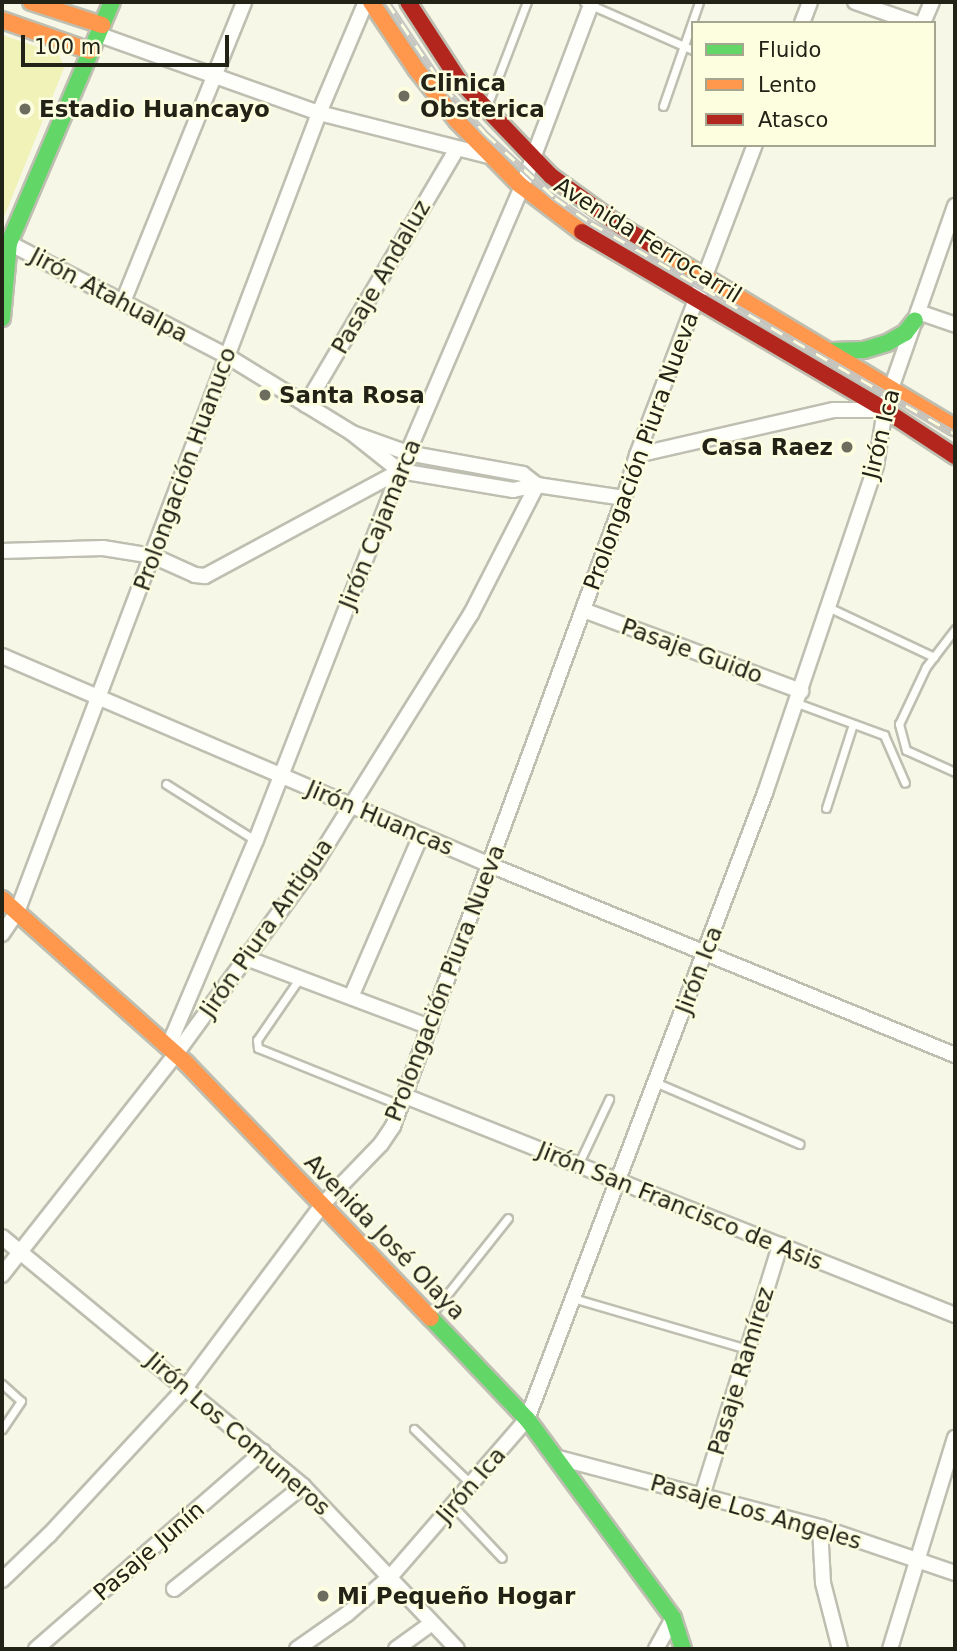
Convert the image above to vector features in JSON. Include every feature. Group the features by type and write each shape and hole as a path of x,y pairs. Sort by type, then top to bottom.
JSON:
{"main road":[{"path":"31,2 99,30"},
{"path":"2,318 4,272 9,243 112,2"},
{"name":"Avenida Ferrocarril","path":"369,2 416,69 489,156 520,185 573,226 885,410 955,456"},
{"name":"Avenida Ferrocarril","path":"408,2 458,79 485,110 533,159 596,210 955,427"},
{"path":"2,20 90,51"},
{"path":"832,351 864,350 887,344 905,333 916,316"},
{"name":"Avenida José Olaya","path":"2,899 172,1050 527,1419 673,1618 683,1649"}],"street":[{"path":"123,302 244,2"},
{"name":"Prolongación Huanuco","path":"2,934 17,912 319,113 369,2"},
{"path":"803,21 810,2"},
{"path":"855,2 909,21"},
{"path":"924,21 932,2"},
{"name":"Jirón Cajamarca","path":"172,1050 400,471 533,159 589,3"},
{"path":"99,30 214,76 319,113 489,156"},
{"name":"Prolongación Piura Nueva","path":"2,1580 48,1535 186,1387 323,1205 381,1144 403,1101 624,498 637,455 754,147"},
{"name":"Pasaje Andaluz","path":"306,405 456,149"},
{"name":"Jirón Ica","path":"297,1649 347,1614 391,1576 527,1419 657,1083 799,697 876,466 885,410 892,387 955,206"},
{"name":"Jirón Atahualpa","path":"9,243 227,356 352,433 400,471 513,490 537,485 624,498"},
{"path":"916,316 955,325"},
{"path":"637,455 834,410 885,410"},
{"name":"Jirón Atahualpa","path":"352,433 408,453 523,474 537,485"},
{"path":"2,551 103,548 153,556 195,575 205,576 400,471"},
{"name":"Jirón Piura Antigua","path":"2,1275 172,1050 246,958 314,865 349,805 471,614 537,485"},
{"name":"Pasaje Guido","path":"583,610 799,697"},
{"name":"Jirón Huancas","path":"2,656 349,805 955,1055"},
{"path":"351,997 421,835"},
{"path":"246,958 430,1027"},
{"name":"Jirón San Francisco de Asis","path":"403,1101 578,1165 955,1315"},
{"name":"Jirón Los Comuneros","path":"2,1237 303,1486 391,1576 457,1649"},
{"name":"Pasaje Ramírez","path":"702,1496 780,1245"},
{"path":"890,1649 955,1437"},
{"name":"Pasaje Junín","path":"36,1649 263,1452"},
{"name":"Pasaje Los Angeles","path":"555,1457 820,1527 955,1573"},
{"path":"174,1589 303,1486"},
{"path":"820,1527 823,1583 841,1649"},
{"path":"656,1649 673,1618"},
{"path":"396,1649 432,1623"}],"lane":[{"path":"485,110 527,2"},
{"path":"693,21 699,2"},
{"path":"589,3 691,49"},
{"path":"663,106 691,25"},
{"path":"830,608 934,657"},
{"path":"955,629 926,667 899,724 906,750 955,772"},
{"path":"799,697 853,724 884,735 905,783"},
{"path":"825,808 853,724"},
{"path":"166,784 256,840"},
{"path":"300,978 257,1040 258,1048 403,1101"},
{"path":"657,1083 799,1144"},
{"path":"578,1165 609,1099"},
{"path":"429,1317 508,1218"},
{"path":"573,1298 748,1349"},
{"path":"2,1384 21,1401 2,1429"},
{"path":"414,1429 471,1484"},
{"path":"453,1506 502,1558"}],"green space":[{"name":"Estadio Huancayo","path":"2,35 59,54 64,68 2,222"}],"railway":[{"path":"387,2 444,87 486,134 555,198 591,223 955,434"}],"traffic: fast":[{"path":"2,318 9,243 112,2"},
{"path":"832,351 864,350 887,343 905,333 915,320"},
{"path":"431,1318 527,1419 673,1618 683,1649"}],"traffic: slow":[{"path":"31,2 102,25"},
{"path":"371,2 416,69 457,121 520,185 582,232"},
{"path":"2,20 90,51"},
{"path":"660,250 955,427"},
{"path":"2,899 187,1064 431,1318"}],"traffic: jam":[{"path":"408,2 458,79 551,176 619,225 660,250"},
{"path":"582,232 885,410 955,456"}],"place":[{"name":"Clinica Obsterica","path":"404,96"},
{"name":"Estadio Huancayo","path":"25,109"},
{"name":"Santa Rosa","path":"265,395"},
{"name":"Casa Raez","path":"847,447"},
{"name":"Mi Pequeño Hogar","path":"323,1596"}]}
